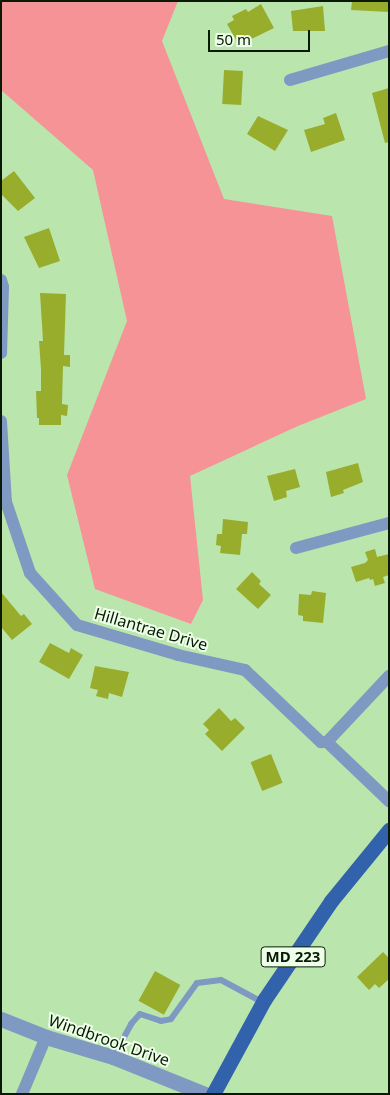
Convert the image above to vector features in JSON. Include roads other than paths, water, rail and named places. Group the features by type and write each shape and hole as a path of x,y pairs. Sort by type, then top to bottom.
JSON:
{"main road":[{"name":"MD 223","path":"213,1094 263,1003 331,901 389,830"}],"street":[{"path":"290,80 389,51"},
{"path":"1,280 3,287 1,353"},
{"name":"Hillantrae Drive","path":"1,421 6,502 30,573 77,625 178,655 245,670 321,742 327,742 389,801"},
{"path":"296,548 389,523"},
{"path":"327,742 389,676"},
{"name":"Windbrook Drive","path":"1,1019 46,1037 113,1057 205,1094"},
{"path":"22,1094 46,1037"}],"lane":[{"path":"113,1057 131,1024 140,1014 161,1020 171,1019 197,983 221,980 263,1003"}]}
